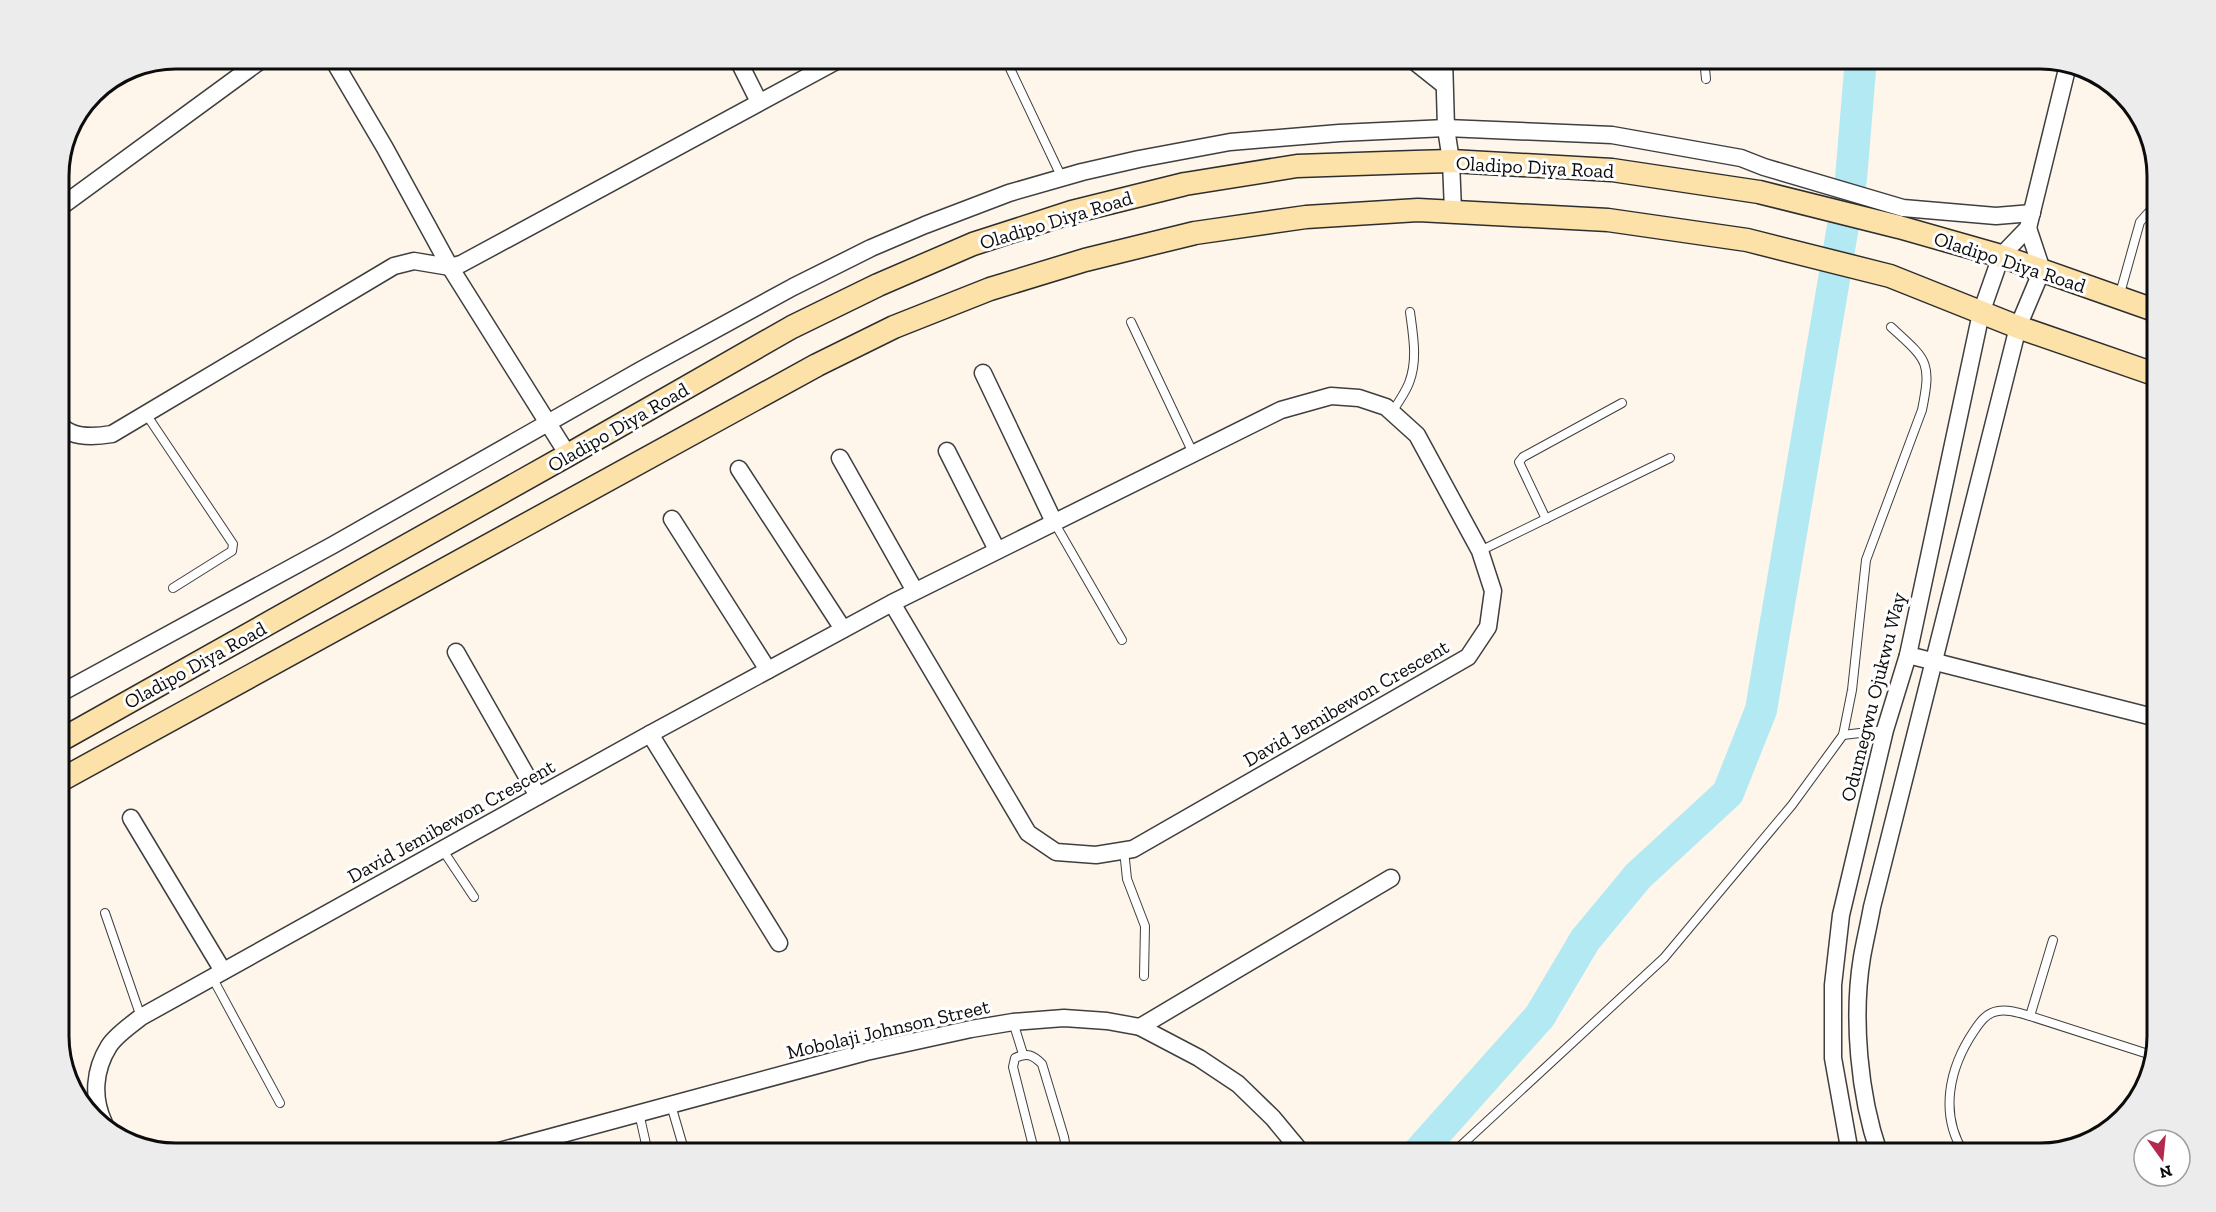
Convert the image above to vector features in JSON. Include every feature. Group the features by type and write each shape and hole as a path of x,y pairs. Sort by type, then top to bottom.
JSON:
{"main road":[{"name":"Oladipo Diya Road","path":"69,735 792,327 878,285 973,244 1072,212 1185,184 1297,166 1451,161 1612,170 1759,192 1901,217 2001,256 2147,308"},
{"name":"Oladipo Diya Road","path":"69,776 818,365 894,327 1001,286 1085,260 1195,233 1306,217 1418,210 1608,220 1747,240 1890,276 2018,327 2147,372"}],"street":[{"path":"69,201 249,69"},
{"path":"338,69 450,267 568,455"},
{"path":"742,69 759,102"},
{"path":"69,431 95,437 112,435 394,266 414,261 450,267 461,264 821,69"},
{"path":"1424,69 1444,85"},
{"path":"1444,69 1453,211"},
{"path":"2001,256 2030,220 2066,73"},
{"path":"69,689 333,545 712,331 871,248 1010,193 1139,159 1230,142 1339,133 1446,128 1612,135 1741,158 1901,217 1996,216 2030,220"},
{"path":"1876,1143 1863,1088 1858,1016 1861,959 1872,907 2018,327 2042,270 2030,220"},
{"name":"Odumegwu Ojukwu Way","path":"1848,1143 1833,1058 1833,985 1841,915 1885,730 1908,655 1981,313 2001,256"},
{"path":"983,373 1054,522"},
{"name":"David Jemibewon Crescent","path":"96,1106 96,1072 110,1044 141,1017 843,629 892,603 915,591 997,550 1281,410 1331,396 1359,398 1386,407 1392,412 1417,435 1480,552 1493,591 1488,627 1468,657 1133,849 1096,855 1056,852 1028,834 892,603"},
{"path":"947,451 997,550"},
{"path":"840,458 915,591"},
{"path":"739,469 843,629"},
{"path":"672,519 768,670"},
{"path":"456,652 538,796"},
{"path":"1908,655 2147,715"},
{"path":"650,734 779,942"},
{"path":"131,818 217,974"},
{"path":"1140,1027 1391,878"},
{"name":"Mobolaji Johnson Street","path":"543,1143 639,1113 866,1052 1013,1022 1064,1018 1107,1021 1140,1027 1199,1058 1238,1084 1273,1118 1293,1143"}],"lane":[{"path":"1010,69 1062,178"},
{"path":"1705,69 1706,79"},
{"path":"2119,298 2140,222 2147,214"},
{"path":"1392,412 1409,384 1413,367 1414,343 1410,312"},
{"path":"1131,322 1193,453"},
{"path":"1465,1143 1664,958 1792,805 1843,735 1852,690 1866,560 1922,410 1926,391 1928,373 1920,354 1892,327"},
{"path":"1546,519 1519,462 1523,457 1622,402"},
{"path":"146,414 233,544 232,550 172,588"},
{"path":"1480,552 1670,458"},
{"path":"1054,522 1122,640"},
{"path":"1843,735 1885,730"},
{"path":"442,849 474,897"},
{"path":"1124,850 1127,879 1145,926 1144,976"},
{"path":"105,913 141,1017"},
{"path":"2030,1016 2053,940"},
{"path":"217,974 280,1103"},
{"path":"1959,1143 1950,1117 1949,1092 1954,1069 1967,1041 1982,1019 1999,1010 2030,1016 2145,1053"},
{"path":"1013,1022 1023,1054"},
{"path":"1032,1143 1013,1067 1015,1058 1023,1054 1034,1056 1042,1064 1065,1143"},
{"path":"672,1105 682,1143"},
{"path":"639,1113 646,1143"}],"waterway":[{"path":"1427,1143 1540,1016 1585,940 1638,876 1728,793 1761,710 1851,179 1860,69"}]}
